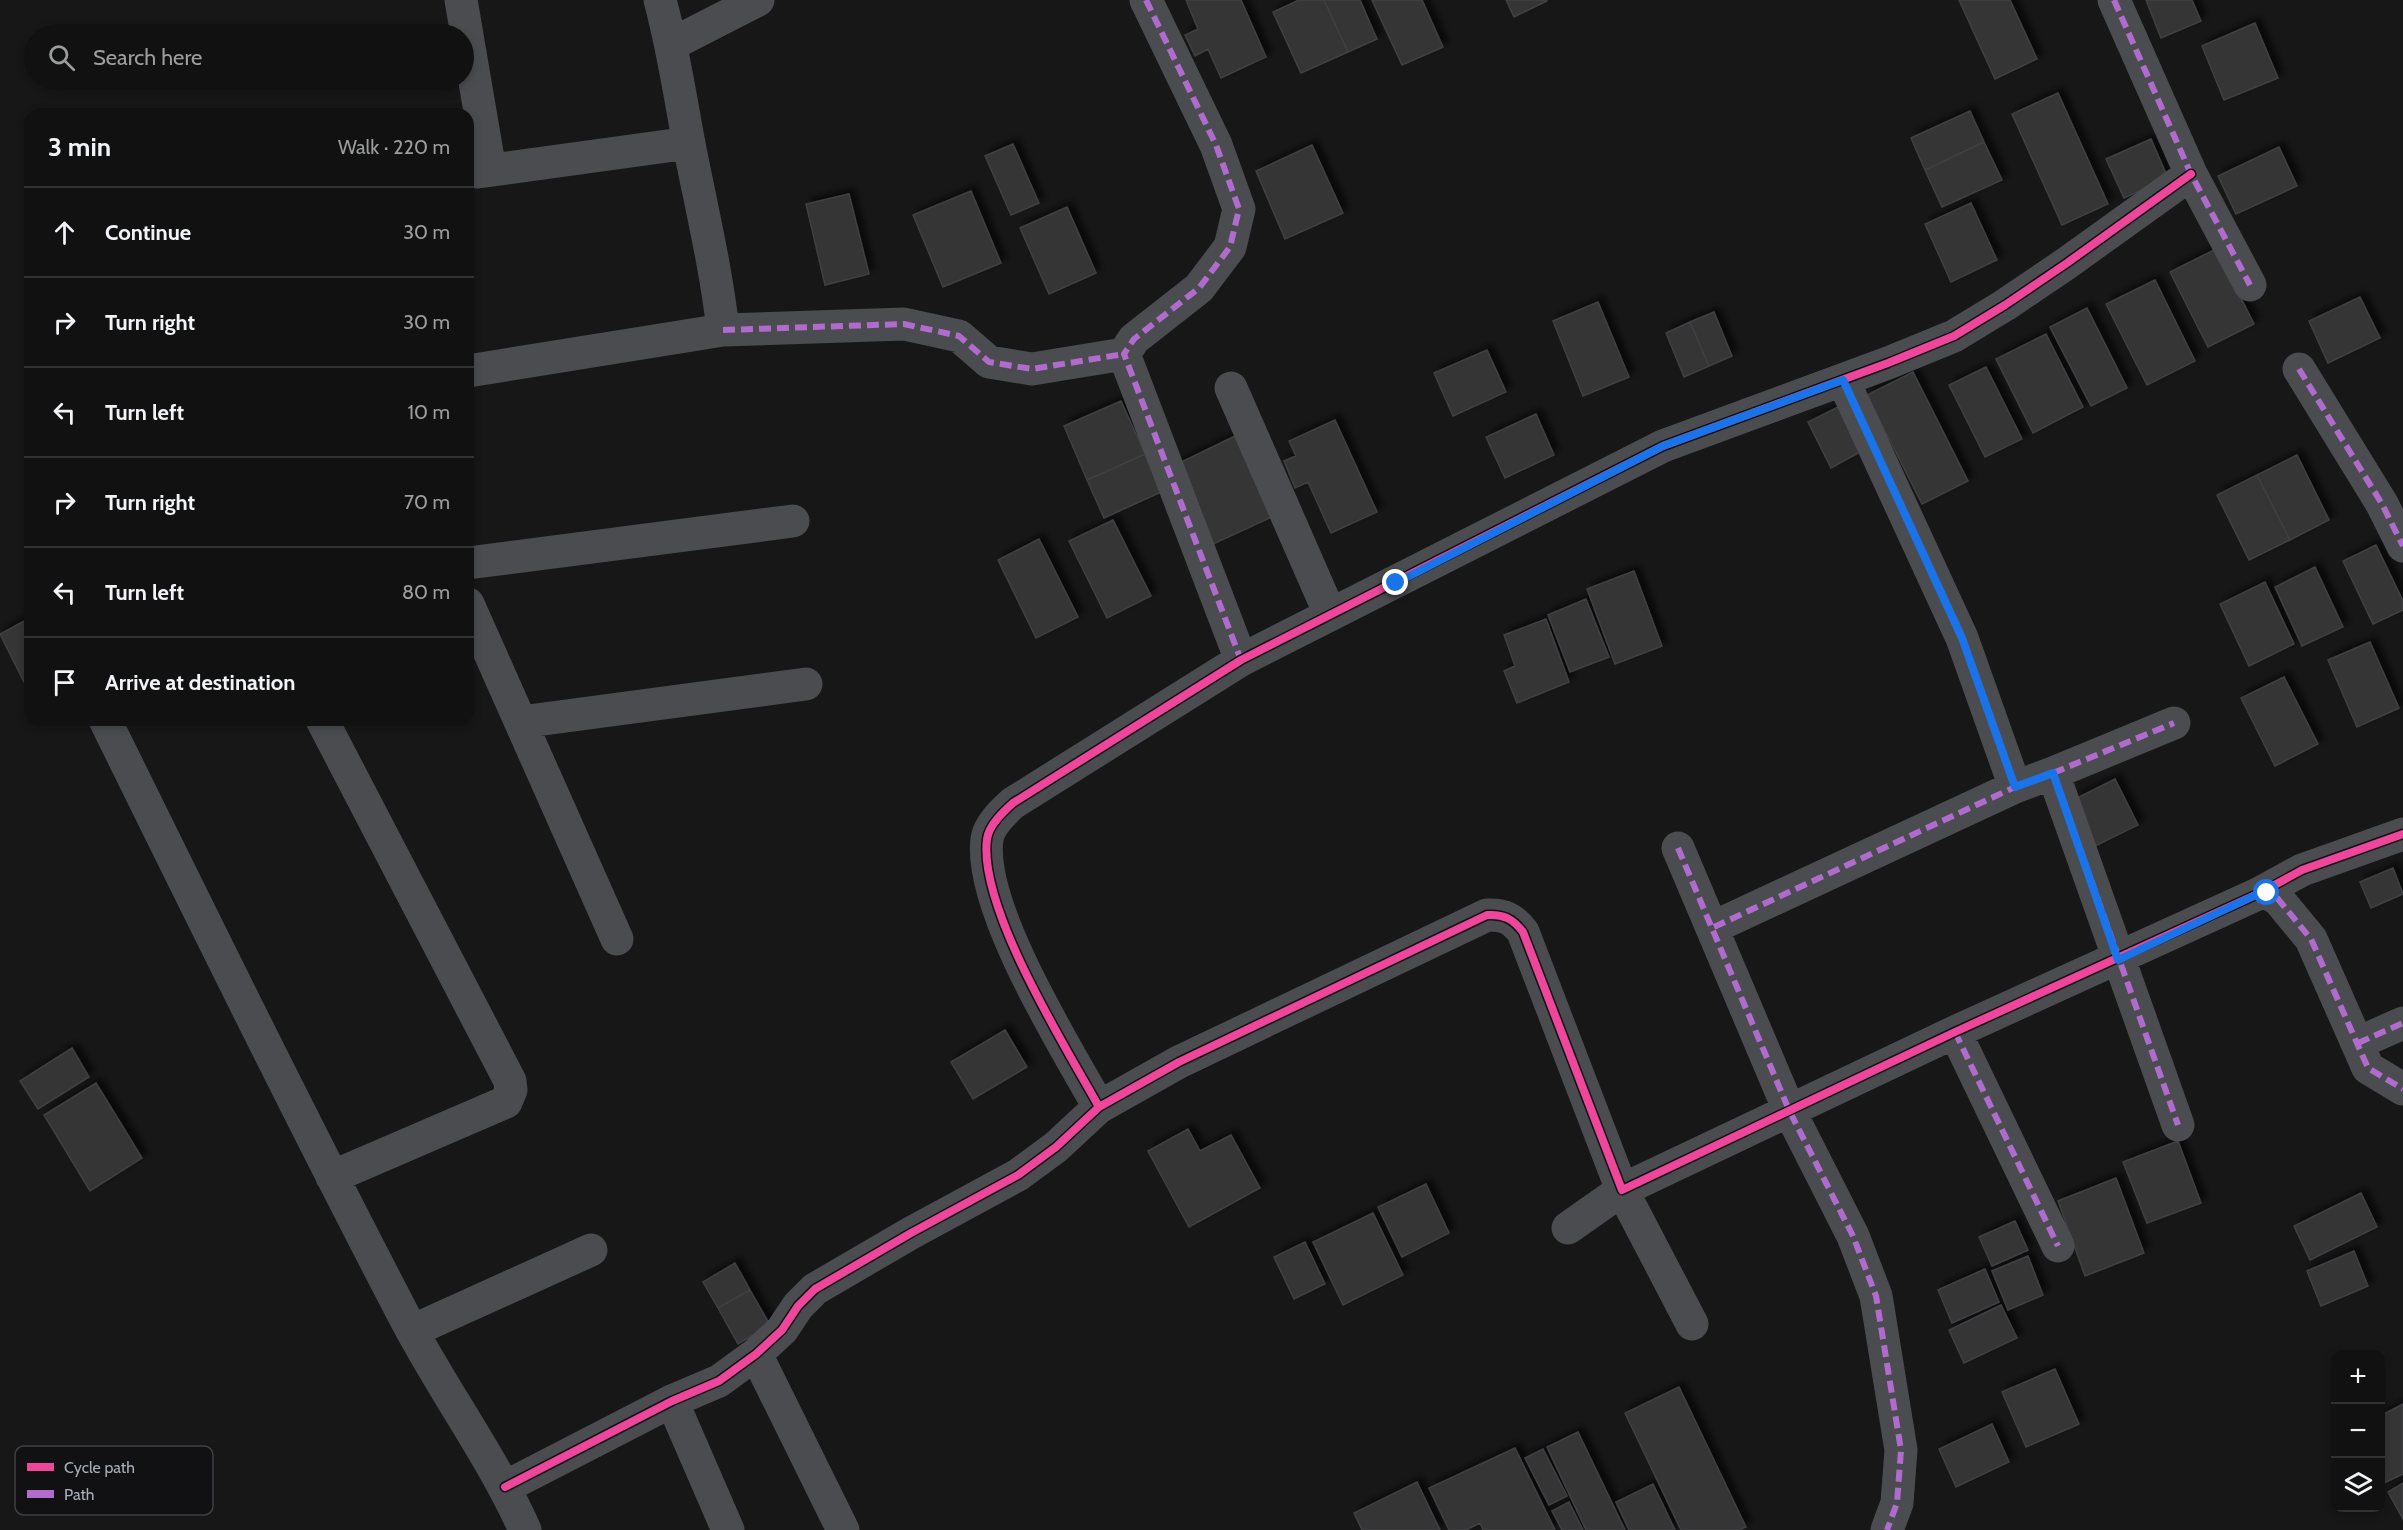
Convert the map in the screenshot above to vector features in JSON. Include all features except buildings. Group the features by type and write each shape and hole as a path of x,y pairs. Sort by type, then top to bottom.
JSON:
{"street":[{"path":"460,0 463,24"},
{"path":"660,0 672,44 717,281 723,330"},
{"path":"672,44 758,0"},
{"path":"474,370 723,330 904,324 959,336 989,362 1032,369 1124,354 1134,339 1199,288 1230,247 1239,209 1216,145 1146,0"},
{"path":"2114,0 2191,174 2250,285"},
{"path":"473,90 484,171 689,143"},
{"path":"1099,1107 1041,1002 1013,945 992,887 987,861 987,837 1001,814 1013,802 1241,660 1663,446 1888,363 1964,330 2067,263 2191,174"},
{"path":"1124,354 1241,660"},
{"path":"2299,369 2382,504 2403,546"},
{"path":"1843,380 1962,638 2015,787"},
{"path":"1231,388 1330,614"},
{"path":"474,561 794,521"},
{"path":"474,617 617,939"},
{"path":"521,722 806,684"},
{"path":"1714,927 2015,787 2174,723"},
{"path":"108,726 332,1177 412,1332 506,1487 525,1530"},
{"path":"325,726 510,1081 512,1090 506,1102 332,1177"},
{"path":"2053,773 2178,1125"},
{"path":"1568,1228 1622,1190 1789,1110 1955,1032 2118,960 2260,893 2302,870 2403,834"},
{"path":"1678,848 1714,927 1789,1110 1853,1236 1876,1296 1901,1450 1897,1503 1887,1530"},
{"path":"2260,893 2267,893 2278,898 2311,939 2368,1068 2403,1089"},
{"path":"506,1487 672,1401 719,1381 756,1354 782,1330 798,1306 815,1289 911,1233 1018,1175 1056,1146 1099,1107 1200,1052 1487,915 1499,914 1516,923 1529,944 1622,1190 1692,1324"},
{"path":"2358,1043 2403,1023"},
{"path":"1955,1032 2058,1246"},
{"path":"412,1332 591,1250"},
{"path":"756,1354 843,1530"},
{"path":"672,1401 728,1530"}],"marked path":[{"path":"1146,0 1216,145 1239,209 1230,247 1199,288 1134,339 1124,354 1241,660"},
{"path":"2114,0 2191,174 2250,285"},
{"path":"723,330 904,324 959,336 989,362 1032,369 1124,354"},
{"path":"2299,369 2382,504 2403,546"},
{"path":"1843,380 1962,638 2015,787"},
{"path":"2053,773 2174,723"},
{"path":"1714,927 2015,787 2053,773 2178,1125"},
{"path":"1678,848 1789,1110 1853,1236 1876,1296 1901,1450 1897,1503 1887,1530"},
{"path":"2260,893 2267,893 2278,899 2311,939 2368,1068 2403,1089"},
{"path":"2358,1043 2403,1023"},
{"path":"1955,1032 2058,1246"}],"cycle path":[{"path":"1099,1107 1027,976 996,901 988,868 987,839 993,824 1013,803 1241,660 1663,446 1888,363 1954,336 2067,263 2191,174"},
{"path":"505,1487 672,1401 719,1381 756,1354 782,1330 798,1306 815,1289 911,1233 1018,1175 1056,1147 1099,1107 1179,1062 1487,915 1508,918 1523,932 1622,1190 1955,1032 2260,893 2302,870 2403,834"}],"route":[{"path":"1396,583 1663,446 1843,380 1962,638 2015,787 2053,773 2118,960 2260,893 2267,893"}]}
